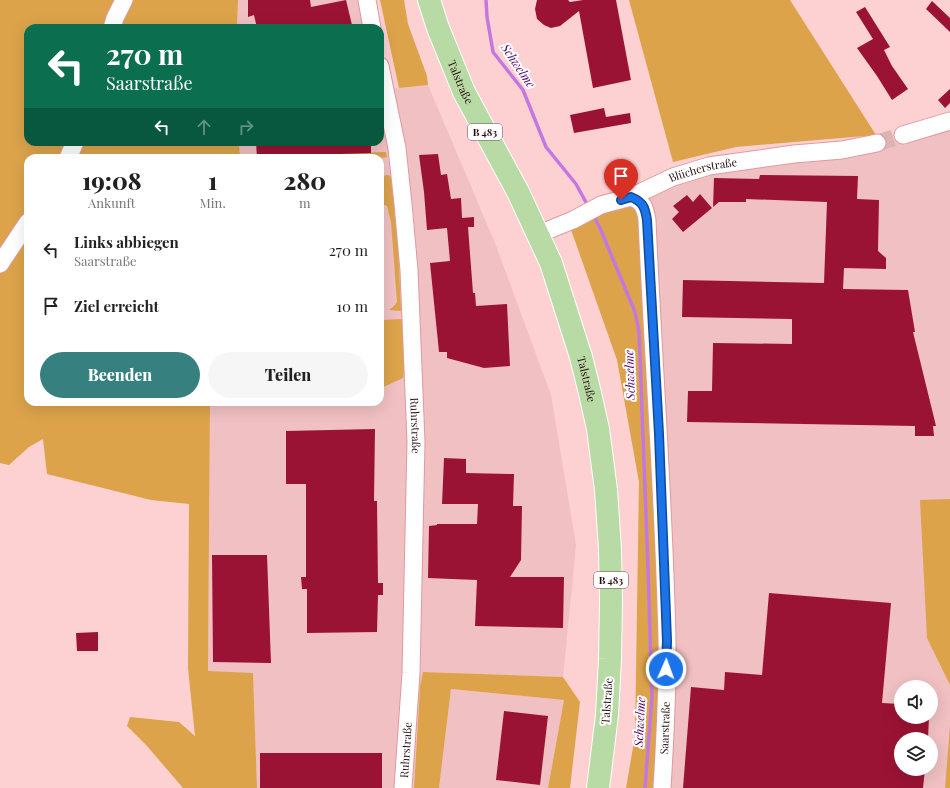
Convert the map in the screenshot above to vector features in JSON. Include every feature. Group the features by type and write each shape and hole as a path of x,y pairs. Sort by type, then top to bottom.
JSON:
{"main road":[{"name":"Talstraße","path":"429,0 438,28 464,92 539,234 558,283 581,357 598,429 606,490 611,564 610,659 607,715 598,788"}],"street":[{"path":"113,24 124,0"},
{"path":"367,0 371,24"},
{"name":"Ruhrstraße","path":"384,85 397,148 409,270 416,442 411,674 403,788"},
{"path":"903,135 950,121"},
{"name":"Blücherstraße","path":"539,234 585,214 601,205 631,197 673,177 709,166 794,154 842,150 877,143"},
{"name":"Saarstraße","path":"631,197 642,203 645,208 647,220 659,434 667,641 665,739 662,788"},
{"path":"0,264 24,228"}],"shaded area":[{"path":"0,0 238,0 237,24 24,24 24,146 239,146 240,154 24,154 24,406 210,406 208,671 253,673 257,788 183,788 147,746 127,726 130,717 179,722 195,736 188,668 189,504 151,500 47,474 43,439 29,447 9,465 0,463"},
{"path":"238,0 360,0 365,24 237,24"},
{"path":"380,0 404,0 408,24 427,76 428,85 399,88"},
{"path":"629,0 790,0 876,135 736,147 673,162"},
{"path":"428,85 495,243 551,395 576,545 563,677 423,672 420,686 414,788 257,788 253,674 208,672 210,406 384,406 384,154 240,154 239,146 384,146 384,90"},
{"path":"950,125 950,788 653,788 658,746 639,217 624,195 645,184 842,154"},
{"path":"386,152 387,157 384,157 384,154 317,154"},
{"path":"388,175 391,177 398,244 401,311 389,310 397,302 391,222 387,206 384,205 384,176"},
{"path":"624,195 639,217 658,566 658,746 653,788 626,788 635,736 639,482 617,360 569,224"},
{"path":"403,319 405,365 403,378 384,387 384,320"},
{"path":"950,499 950,685 927,638 920,500"},
{"path":"423,672 563,677 580,702 570,788 548,788 564,700 451,689 439,788 414,788 420,686"},
{"path":"451,689 564,700 548,788 439,788"},
{"path":"950,726 950,788 945,788"}],"building":[{"path":"248,0 310,0 311,7 346,0 352,24 256,24 254,15 248,17"},
{"path":"537,0 568,0 570,2 583,0 616,0 631,80 593,88 579,11 560,26 551,28 544,25 537,19 535,9"},
{"path":"932,1 950,18 950,32 926,9"},
{"path":"865,7 890,47 884,50 892,66 908,89 892,100 857,48 873,39 856,12"},
{"path":"950,89 950,103 945,108 938,100"},
{"path":"604,108 606,117 630,113 631,123 574,133 570,115"},
{"path":"256,146 371,146 371,153 257,154"},
{"path":"438,154 441,175 447,174 451,199 461,198 462,218 474,217 474,227 468,227 473,293 475,293 476,306 507,304 510,366 484,368 447,358 447,352 439,352 430,263 450,261 447,228 427,230 419,155"},
{"path":"760,175 858,176 857,199 879,200 878,251 886,258 886,269 844,268 843,289 908,290 915,332 913,332 936,426 933,426 934,436 915,436 915,426 687,422 688,391 712,391 713,343 792,344 792,319 682,317 683,280 824,283 827,202 746,199 746,202 719,202 713,207 714,178 759,179"},
{"path":"700,194 712,208 683,232 672,219 679,212 673,206 687,195 693,202"},
{"path":"375,429 374,501 377,501 378,583 383,583 383,595 378,595 377,632 307,633 307,589 302,589 301,577 306,577 306,484 286,484 286,431"},
{"path":"444,458 466,459 466,473 514,474 513,506 522,506 521,560 510,577 564,577 563,628 475,626 477,580 428,578 429,526 437,524 477,524 478,504 442,504"},
{"path":"212,555 267,555 271,663 213,662"},
{"path":"769,593 891,603 882,703 894,704 894,724 929,724 928,732 894,732 894,776 924,776 923,788 683,788 691,687 724,690 725,672 762,675"},
{"path":"98,632 98,651 77,651 76,633"},
{"path":"504,711 548,716 540,785 496,780"},
{"path":"260,753 382,753 382,788 260,788"}],"waterway":[{"name":"Schwelme","path":"486,0 487,17 493,52 523,90 546,147 576,184 588,206"},
{"name":"Schwelme","path":"593,215 600,228 635,312 639,331 652,697 645,788"}],"tunnel":[{"path":"877,143 903,135"}],"route":[{"path":"621,200 631,197 642,203 645,208 647,220 660,447 667,641 666,669"}]}
